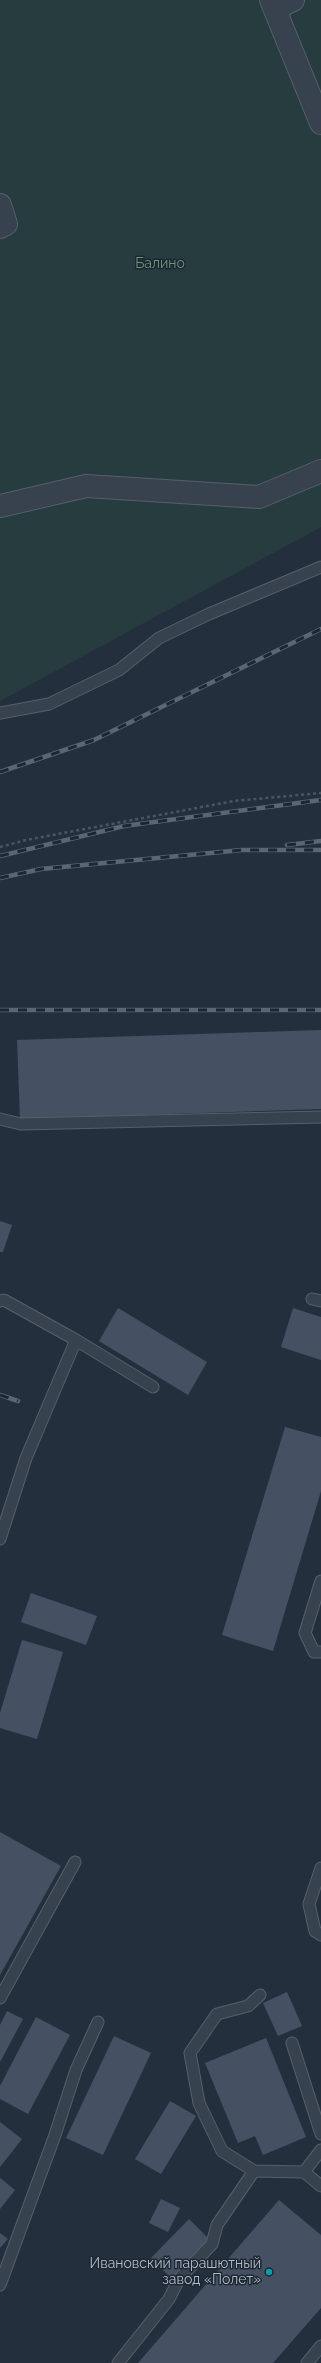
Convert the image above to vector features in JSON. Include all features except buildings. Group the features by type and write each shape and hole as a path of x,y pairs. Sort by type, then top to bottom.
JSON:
{"street":[{"path":"279,3 321,123"},
{"path":"0,205 6,224 0,227"},
{"path":"0,506 86,486 259,497 321,472"}],"lane":[{"path":"0,713 49,704 119,670 159,638 209,614 321,567"},
{"path":"0,1119 21,1124 321,1117"},
{"path":"1,1299 76,1340 153,1387"},
{"path":"0,1539 3,1518 26,1458 76,1340"},
{"path":"321,1581 305,1633 314,1652 321,1652"},
{"path":"0,1998 75,1862"},
{"path":"321,1868 309,1904 315,1931 321,1935"},
{"path":"260,1995 248,2006 217,2014 190,2053 199,2103 222,2151 254,2171 304,2172 321,2186"},
{"path":"0,2285 55,2135 76,2070 98,2022"},
{"path":"292,2043 321,2134"},
{"path":"304,2172 321,2150"},
{"path":"118,2363 169,2299 179,2279 212,2244 217,2225 254,2171"},
{"path":"306,2363 321,2346"}],"path":[{"path":"0,847 26,840 234,801 321,793"}],"green space":[{"name":"Балино","path":"0,0 321,0 321,527 0,701"}],"railway":[{"path":"0,772 94,740 321,629"},
{"path":"0,856 124,826 321,800"},
{"path":"287,845 321,841"},
{"path":"0,878 41,869 242,850 321,850"},
{"path":"0,1010 321,1010"},
{"path":"0,1395 18,1401"}],"place":[{"name":"Ивановский парашютный завод «Полет»","path":"269,2272"}]}
